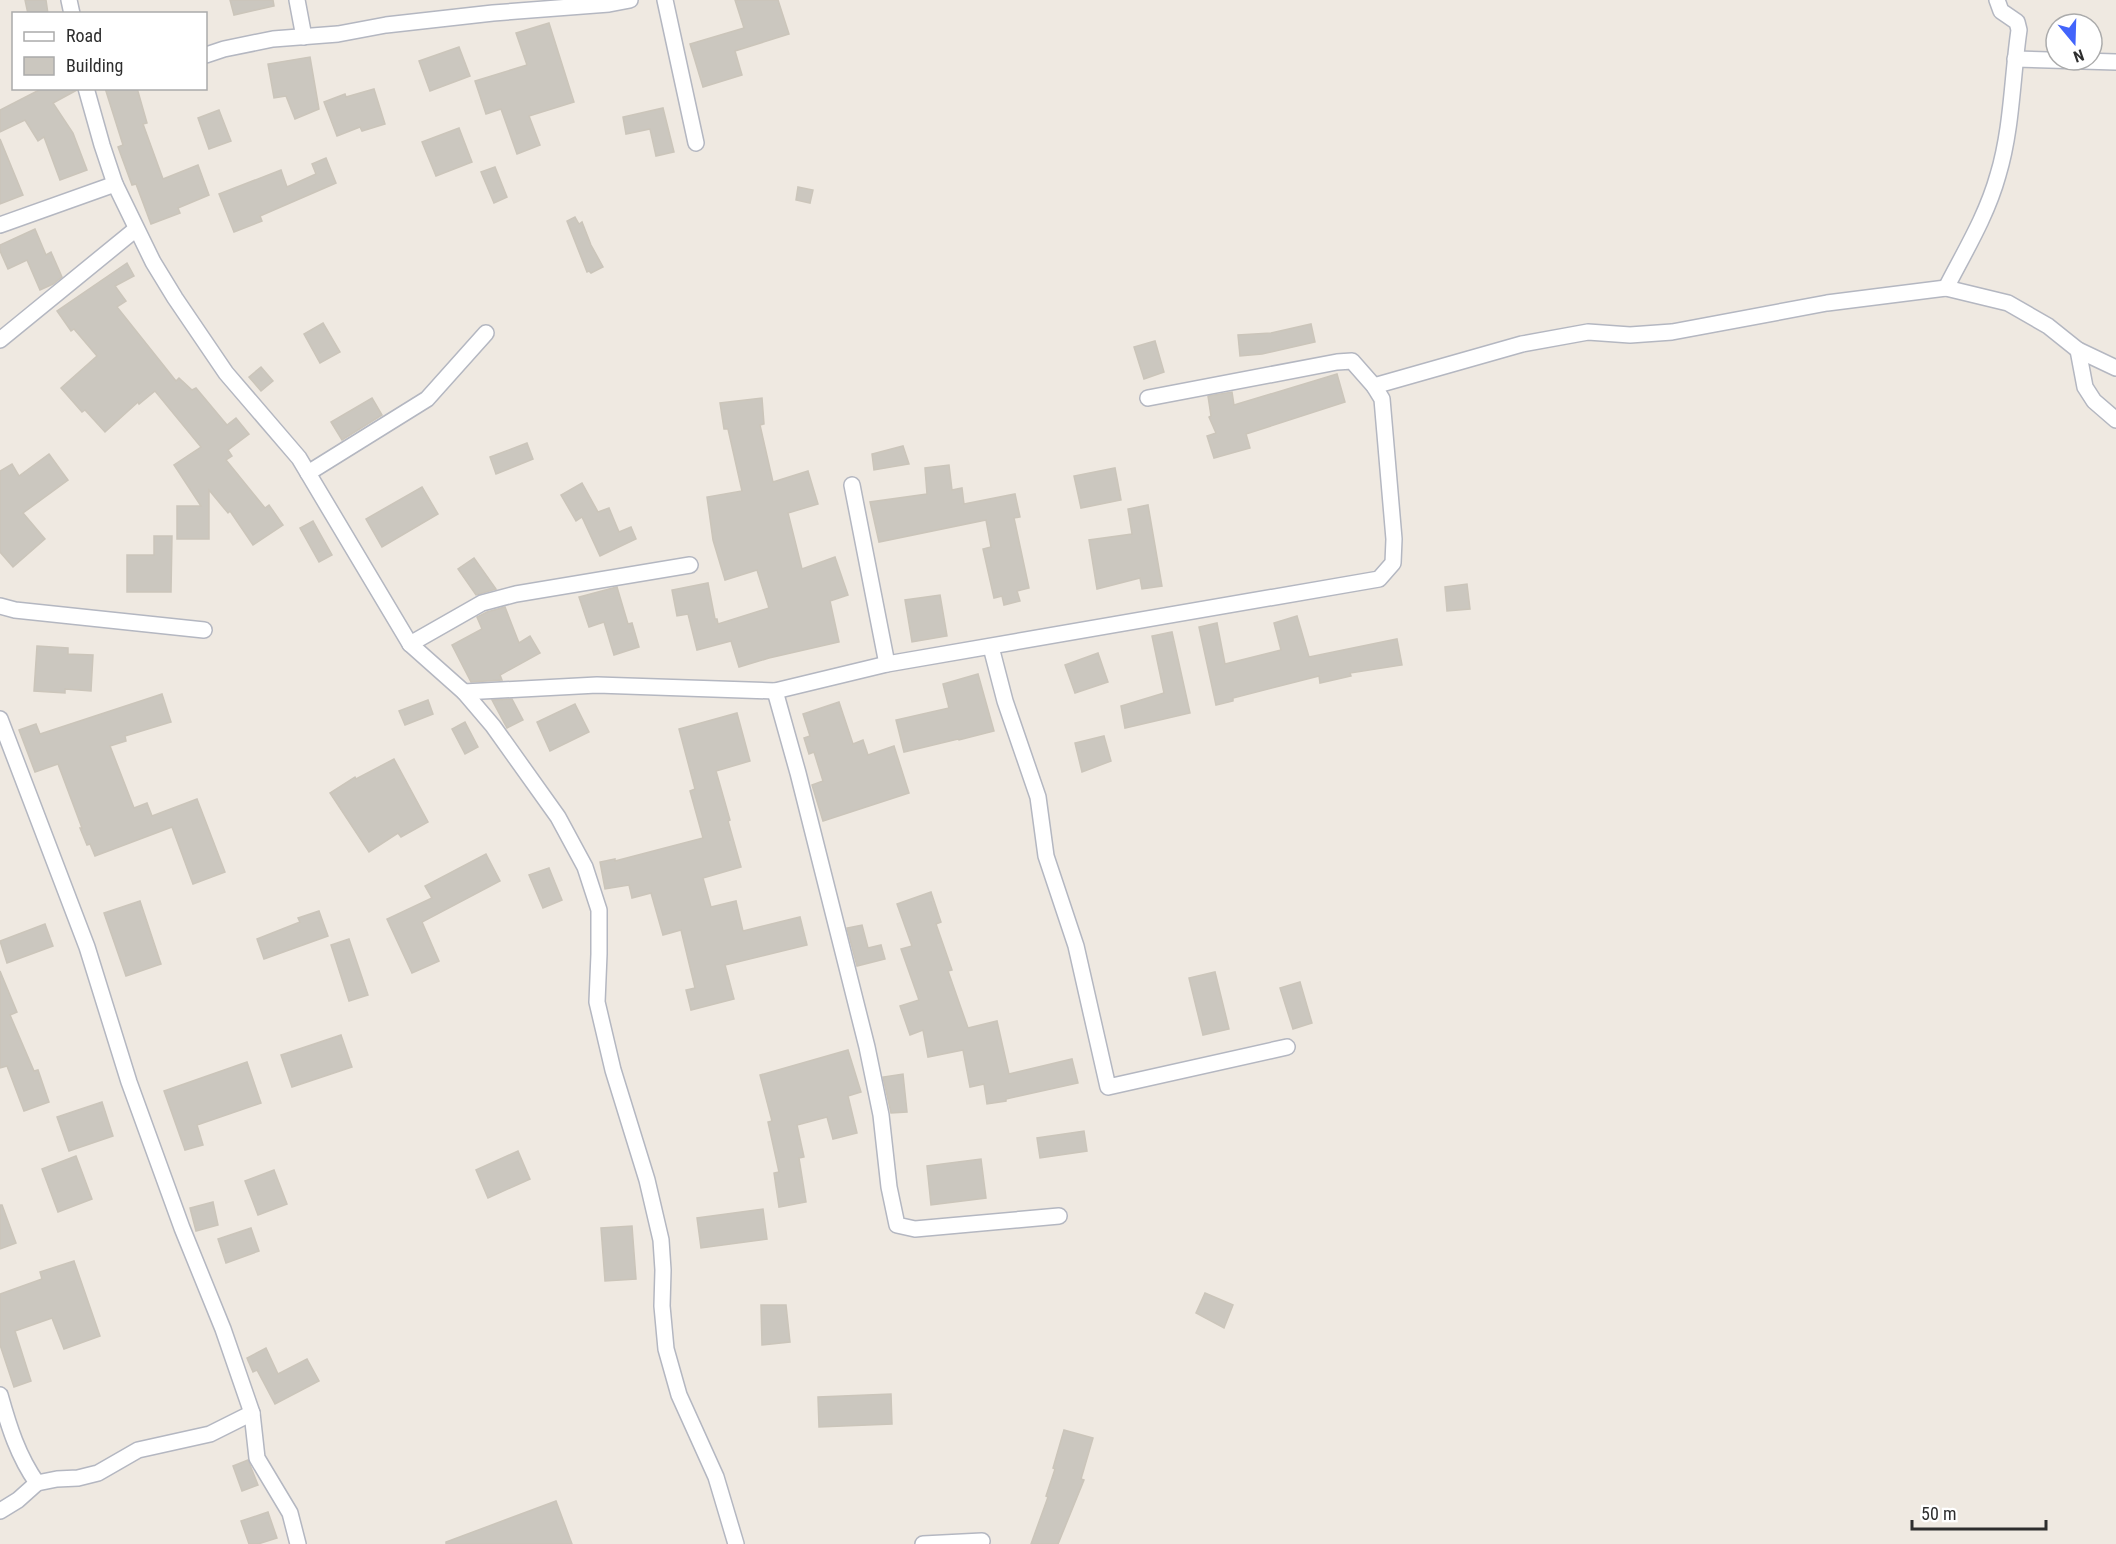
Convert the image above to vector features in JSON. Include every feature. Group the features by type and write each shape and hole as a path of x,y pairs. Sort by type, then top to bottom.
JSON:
{"street":[{"path":"297,0 304,37"},
{"path":"207,55 273,39 338,34 386,25 575,3 630,0"},
{"path":"665,0 696,143"},
{"path":"1946,288 1981,221 1998,175 2006,136 2019,30 2017,22 2001,11 1997,0"},
{"path":"2015,59 2116,62"},
{"path":"87,90 115,184 136,229 175,298 226,373 299,458 410,644 464,692 493,726 558,817 585,867 599,910 597,1002 613,1070 657,1218 666,1349 679,1395 716,1477 736,1544"},
{"path":"0,225 115,184"},
{"path":"0,340 136,229"},
{"path":"1374,386 1522,344 1588,332 1630,335 1672,332 1827,303 1946,288 2008,303 2048,326 2078,350 2116,368"},
{"path":"308,473 427,399 486,333"},
{"path":"2078,350 2085,387 2094,401 2116,420"},
{"path":"464,692 597,685 775,691 887,664 1379,579 1393,563 1394,539 1382,399 1352,361 1148,398"},
{"path":"852,485 887,664"},
{"path":"410,644 482,603 516,594 690,565"},
{"path":"0,606 15,610 204,630"},
{"path":"991,647 1005,701 1038,797 1046,856 1076,946 1108,1087 1287,1047"},
{"path":"775,691 867,1047 881,1115 897,1225 915,1229 1059,1216"},
{"path":"0,719 87,947 129,1082 182,1228 223,1329 252,1413 257,1458 290,1513 298,1544"},
{"path":"0,1395 10,1432 21,1457 37,1483"},
{"path":"0,1511 18,1500 37,1483 98,1473 138,1450 210,1434 252,1413"},
{"path":"922,1544 982,1541"}],"building":[{"path":"25,0 46,0 48,12 28,12"},
{"path":"230,0 273,0 274,6 234,15"},
{"path":"735,0 778,0 789,34 735,51 742,75 703,87 690,44 744,28"},
{"path":"549,23 574,102 529,116 540,145 517,154 501,109 486,114 475,81 527,65 516,33"},
{"path":"459,47 470,76 430,91 419,61"},
{"path":"310,57 319,109 295,119 286,96 274,98 268,64"},
{"path":"374,89 385,124 362,131 360,127 337,136 324,102 345,94 346,97"},
{"path":"39,90 77,90 53,103 73,133 87,170 60,180 44,137 38,141 25,120 0,132 0,110"},
{"path":"106,90 138,90 147,123 143,124 163,179 198,165 209,195 178,208 180,213 151,224 136,184 132,185 118,147 123,145"},
{"path":"663,108 674,152 656,156 650,129 626,134 623,117"},
{"path":"219,110 231,141 209,149 198,118"},
{"path":"459,128 472,162 436,176 422,142"},
{"path":"0,139 23,195 0,204"},
{"path":"326,158 336,183 260,216 262,221 234,232 219,194 281,170 287,187 316,174 312,164"},
{"path":"495,167 507,197 494,203 481,172"},
{"path":"798,187 813,190 810,203 796,200"},
{"path":"575,217 579,224 582,222 603,267 591,273 587,272 567,221"},
{"path":"35,229 46,255 51,252 62,277 40,290 27,260 8,269 0,251 0,245"},
{"path":"127,263 134,276 115,286 126,301 117,307 176,381 179,378 192,390 196,388 227,425 236,418 249,434 228,450 232,456 226,460 265,508 269,505 283,525 253,545 230,511 228,513 209,490 209,539 177,539 177,506 201,506 174,465 201,447 155,391 139,404 138,402 105,432 85,410 82,412 61,388 97,356 74,329 71,331 57,311"},
{"path":"323,323 340,352 320,363 304,334"},
{"path":"1311,324 1315,342 1262,354 1240,356 1238,335 1271,333"},
{"path":"1155,341 1164,372 1144,379 1134,347"},
{"path":"261,367 273,381 261,391 249,377"},
{"path":"1337,374 1345,402 1246,434 1250,448 1214,458 1207,436 1216,433 1209,417 1211,416 1208,396 1232,392 1234,405"},
{"path":"372,398 382,415 342,440 331,422"},
{"path":"762,398 764,424 760,425 773,482 808,471 818,504 788,513 802,569 835,557 848,595 830,601 839,642 739,667 731,641 697,650 688,614 677,616 672,590 708,583 718,624 769,608 757,570 725,580 713,540 707,497 742,491 728,429 724,429 720,403"},
{"path":"527,443 533,459 496,474 490,457"},
{"path":"903,446 909,464 874,470 872,454"},
{"path":"49,454 68,480 23,513 45,539 13,567 0,552 0,471 12,464 19,476"},
{"path":"949,465 952,490 962,488 964,504 1015,494 1020,517 1014,518 1029,588 1017,591 1020,601 1004,605 1002,596 994,598 983,549 991,547 986,520 879,542 870,502 927,494 925,468"},
{"path":"1115,468 1121,500 1081,508 1074,476"},
{"path":"582,483 598,512 609,508 619,532 631,527 636,539 600,556 582,517 576,521 561,495"},
{"path":"422,487 438,514 382,547 366,519"},
{"path":"1148,505 1162,586 1142,589 1140,578 1097,589 1089,540 1132,534 1128,509"},
{"path":"313,521 332,555 319,562 300,528"},
{"path":"154,536 172,536 171,592 127,592 127,555 154,555"},
{"path":"474,558 496,589 476,595 458,569"},
{"path":"1467,584 1470,609 1447,611 1445,587"},
{"path":"617,587 628,624 632,623 639,647 614,655 604,622 589,627 579,597"},
{"path":"940,595 947,636 912,642 905,600"},
{"path":"505,607 519,643 530,636 540,653 500,675 502,680 471,682 452,645 482,629 477,617"},
{"path":"1297,616 1309,657 1397,639 1402,665 1350,673 1351,676 1320,683 1319,676 1233,698 1233,701 1216,705 1199,627 1217,623 1225,664 1281,650 1274,623"},
{"path":"1172,632 1190,713 1125,728 1121,706 1164,693 1152,636"},
{"path":"37,646 68,648 68,654 93,655 91,691 65,689 65,693 34,691"},
{"path":"1098,653 1108,682 1075,693 1065,665"},
{"path":"978,674 994,731 904,752 896,720 949,708 943,684"},
{"path":"162,694 171,722 125,736 126,741 110,746 134,808 147,803 152,816 197,799 225,872 193,884 172,827 95,856 90,844 87,845 80,828 82,828 58,764 35,772 19,730 36,724 40,734"},
{"path":"512,699 523,720 507,728 492,700"},
{"path":"428,700 433,714 405,725 399,711"},
{"path":"839,702 853,744 863,740 868,755 894,746 909,793 823,821 812,785 823,781 814,752 809,754 804,738 810,736 803,714"},
{"path":"575,704 589,732 550,751 537,722"},
{"path":"737,713 750,761 716,771 741,867 703,878 711,907 736,901 743,931 800,917 807,945 725,965 734,999 691,1010 686,990 695,988 681,930 663,935 651,893 632,898 629,885 605,889 600,862 615,859 615,861 703,838 690,791 695,789 679,729"},
{"path":"465,722 478,747 465,754 452,729"},
{"path":"1104,736 1111,761 1082,772 1075,743"},
{"path":"394,759 428,822 401,837 398,833 369,852 330,793 355,777 356,779"},
{"path":"486,854 500,881 422,922 439,961 412,973 387,919 432,898 425,886"},
{"path":"549,868 562,900 543,908 529,875"},
{"path":"931,892 941,922 936,924 952,970 948,971 968,1028 997,1021 1009,1074 1072,1059 1078,1083 987,1104 984,1084 970,1087 963,1050 928,1057 923,1030 910,1035 900,1006 919,1000 901,949 912,946 897,904"},
{"path":"140,901 161,964 126,976 104,913"},
{"path":"319,911 328,936 264,959 257,939 300,922 298,918"},
{"path":"45,924 53,946 7,963 0,941"},
{"path":"862,925 868,948 881,945 885,959 857,966 847,928"},
{"path":"349,939 368,995 349,1001 331,945"},
{"path":"0,971 17,1012 10,1015 34,1071 38,1070 49,1102 24,1111 7,1066 0,1068"},
{"path":"1215,972 1229,1029 1203,1035 1189,978"},
{"path":"1300,982 1312,1023 1293,1029 1280,988"},
{"path":"341,1035 352,1067 292,1087 281,1055"},
{"path":"848,1050 861,1092 848,1096 857,1133 833,1139 827,1117 797,1125 804,1157 799,1158 806,1202 779,1207 774,1173 779,1172 768,1122 772,1121 760,1075"},
{"path":"247,1062 261,1103 197,1125 203,1145 185,1150 164,1091"},
{"path":"903,1074 907,1112 891,1113 883,1077"},
{"path":"102,1102 113,1136 69,1151 57,1117"},
{"path":"1084,1131 1087,1151 1040,1158 1037,1138"},
{"path":"518,1151 530,1179 488,1198 476,1170"},
{"path":"76,1156 92,1199 58,1212 42,1169"},
{"path":"981,1159 986,1198 931,1205 927,1166"},
{"path":"274,1170 287,1204 258,1215 245,1181"},
{"path":"213,1202 218,1225 196,1231 190,1208"},
{"path":"0,1205 2,1205 16,1243 0,1249"},
{"path":"763,1209 767,1239 701,1248 697,1218"},
{"path":"632,1226 636,1279 605,1281 601,1228"},
{"path":"251,1228 259,1251 226,1263 218,1239"},
{"path":"74,1261 100,1336 64,1349 52,1318 15,1331 31,1381 14,1387 0,1345 0,1294 42,1279 40,1272"},
{"path":"1205,1293 1233,1305 1224,1328 1196,1313"},
{"path":"761,1305 786,1305 790,1342 762,1345"},
{"path":"266,1348 278,1374 307,1359 319,1381 275,1404 257,1370 253,1372 247,1358"},
{"path":"891,1394 892,1424 819,1427 818,1397"},
{"path":"1064,1430 1093,1438 1081,1479 1084,1480 1058,1544 1031,1544 1048,1497 1046,1496"},
{"path":"248,1460 258,1485 242,1491 233,1466"},
{"path":"556,1501 572,1544 446,1544 446,1542"},
{"path":"268,1512 277,1538 258,1544 249,1544 241,1521"}]}
